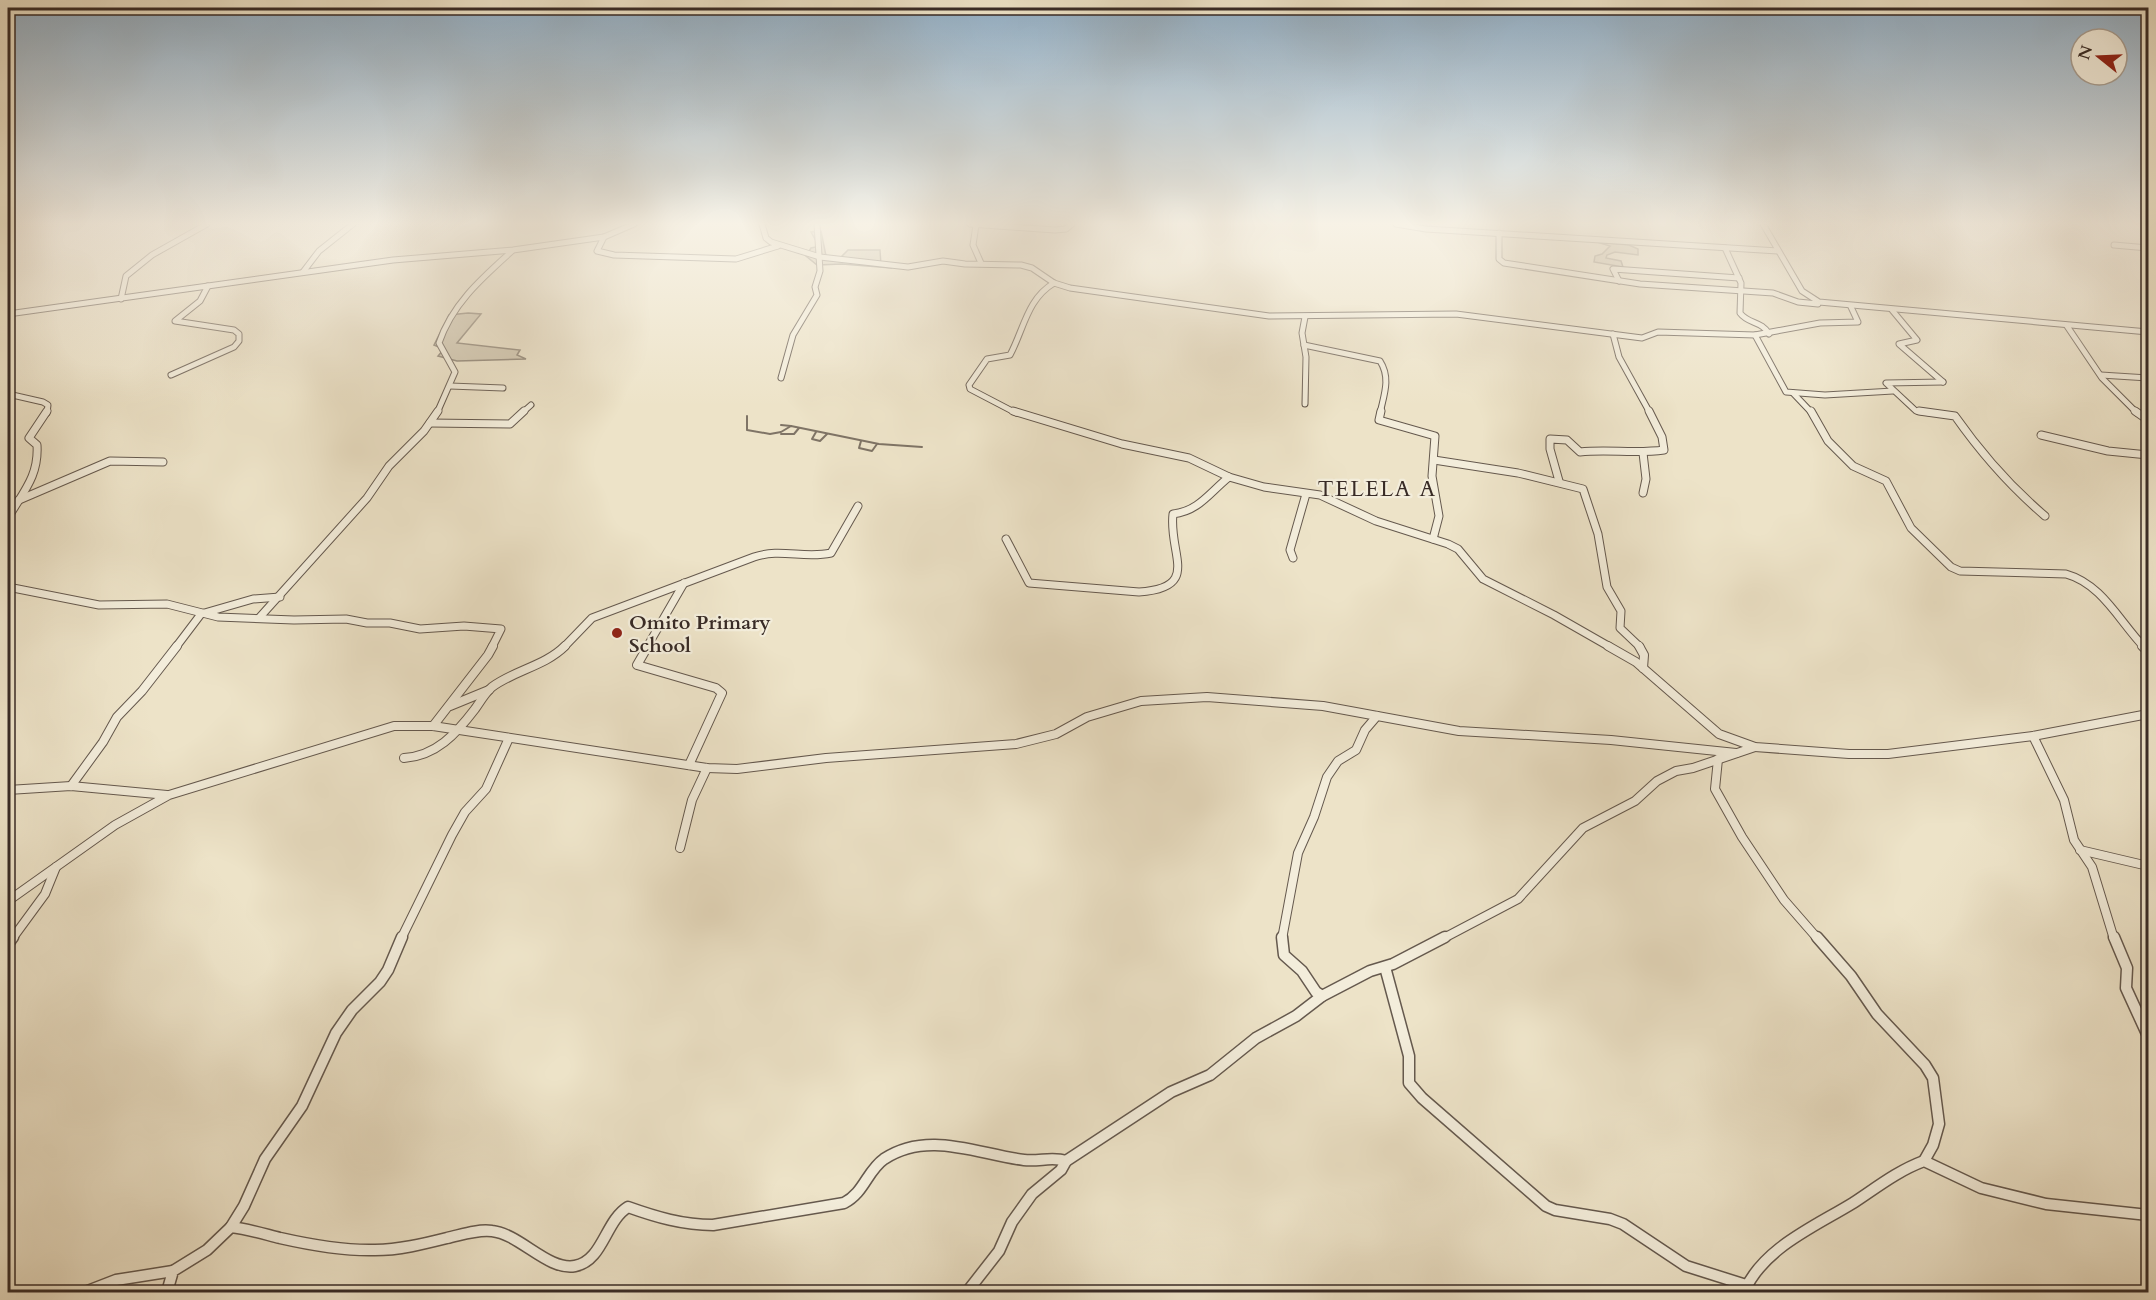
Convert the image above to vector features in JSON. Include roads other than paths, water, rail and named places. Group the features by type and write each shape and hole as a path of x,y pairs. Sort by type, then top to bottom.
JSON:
{"street":[{"path":"121,299 124,285"},
{"path":"8,314 217,285"},
{"path":"259,618 280,597 337,529 368,498 388,466 415,441 441,407 455,372 440,343 452,312 459,301 476,285"},
{"path":"781,378 788,363 791,342 800,321 817,295 816,285"},
{"path":"1051,285 1035,298 1010,355 987,359 969,385 970,389 1009,411 1122,444 1197,460 1229,477 1287,492 1323,496 1376,521 1458,549 1483,579 1554,615 1643,668 1719,734 1755,747 1849,754 1888,754 2033,736 2148,714"},
{"path":"1061,285 1089,291 1261,315 1305,317 1364,314 1456,314 1642,338 1658,332 1769,334 1820,323 1858,322 1851,307"},
{"path":"1651,285 1740,289 1780,294 1802,303 2148,332"},
{"path":"1740,285 1738,299 1743,317 1762,324 1769,334"},
{"path":"1798,285 1813,300 1825,304"},
{"path":"171,375 234,347 239,341 239,334 234,330 175,320 200,301 208,286"},
{"path":"1892,310 1917,340 1899,345 1943,382 1887,382 1893,391 1916,411 1955,416 1974,443 2026,500 2045,516"},
{"path":"1305,317 1302,333 1305,345 1305,404"},
{"path":"2067,326 2101,375 2121,399 2148,420"},
{"path":"1559,481 1558,470 1549,445 1550,439 1568,440 1579,452 1602,450 1659,452 1664,447 1660,432 1620,358 1612,339 1613,334"},
{"path":"1755,335 1786,392 1825,395 1893,391"},
{"path":"1305,345 1382,362 1386,384 1379,420 1433,434 1436,441 1431,476 1439,516 1433,539"},
{"path":"2101,375 2148,378"},
{"path":"450,386 503,388"},
{"path":"1793,393 1811,411 1828,441 1853,466 1886,481 1911,528 1951,567 1960,571 2067,574 2080,577 2095,587 2124,626 2148,652"},
{"path":"8,394 48,405 46,414 29,438 37,445 38,463 20,500 8,518"},
{"path":"429,423 510,424 531,405"},
{"path":"2042,435 2108,451 2148,455"},
{"path":"1642,453 1646,470 1646,487 1643,494"},
{"path":"1434,460 1518,473 1542,480 1559,481 1583,489 1598,534 1607,587 1622,611 1620,627 1645,651 1646,659 1643,668"},
{"path":"20,500 110,461 163,462"},
{"path":"1006,540 1012,545 1025,579 1029,583 1139,592 1157,591 1171,586 1178,570 1178,553 1170,521 1173,514 1183,513 1201,505 1216,487 1229,477"},
{"path":"1293,558 1290,550 1306,494"},
{"path":"449,706 490,690 506,679 554,657 592,618 763,554 783,552 820,555 831,553 858,506"},
{"path":"684,583 637,665 716,688 722,693 689,765"},
{"path":"8,587 99,605 163,604 218,617 346,619 367,623 390,623 420,629 464,626 501,629 488,655 433,726"},
{"path":"70,786 103,742 117,717 142,692 201,614 239,602 280,597"},
{"path":"404,758 418,757 433,750 459,729 490,690"},
{"path":"8,901 115,825 169,795 374,731 414,724 707,768 737,770 826,758 956,751 1016,744 1056,734 1105,710 1163,698 1207,697 1290,703 1377,716 1459,732 1611,740 1736,753"},
{"path":"1322,996 1316,992 1302,970 1284,956 1282,948 1294,870 1298,853 1331,768 1356,750 1365,730 1377,716"},
{"path":"2033,736 2064,800 2074,840 2092,867 2112,933 2127,968 2126,988 2148,1036"},
{"path":"84,1293 91,1288 122,1280 173,1271 207,1250 231,1227 244,1206 265,1159 302,1106 336,1033 352,1010 388,970 427,880 440,861 467,808 487,788 495,763 509,738"},
{"path":"967,1293 999,1251 1012,1222 1032,1194 1061,1170 1066,1161 1171,1092 1210,1075 1256,1038 1296,1016 1322,996 1356,977 1385,967 1518,899 1583,828 1635,801 1656,781 1676,771 1755,747"},
{"path":"1385,967 1409,1056 1409,1083 1422,1098 1546,1206 1555,1210 1610,1219 1623,1224 1686,1266 1745,1289 1767,1261 1806,1229 1849,1205 1909,1166 1924,1161 1933,1145 1939,1124 1933,1078 1925,1065 1877,1014 1851,976 1784,900 1760,866 1715,789 1718,759"},
{"path":"680,848 689,810 707,768"},
{"path":"8,790 70,786 169,795"},
{"path":"2080,850 2148,866"},
{"path":"8,944 45,894 56,867"},
{"path":"231,1227 255,1230 284,1239 362,1251 393,1250 471,1233 494,1231 532,1248 561,1265 574,1267 593,1256 612,1220 621,1210 628,1207 663,1219 695,1225 713,1225 844,1203 859,1195 876,1167 883,1160 905,1147 937,1144 1024,1160 1054,1158 1066,1161"},
{"path":"1924,1161 1981,1188 2046,1204 2148,1215"},
{"path":"167,1293 173,1271"}],"waterway":[{"path":"747,416 747,430 770,434 781,432 791,426"},
{"path":"781,425 791,426"},
{"path":"791,426 879,444 922,447"},
{"path":"781,434 794,434 799,428"},
{"path":"816,432 812,439 820,441 827,434"},
{"path":"861,441 859,448 872,451 877,444"}],"place":[{"name":"Omito Primary School","path":"617,633"}],"district":[{"name":"TELELA A","path":"1377,488"}]}
